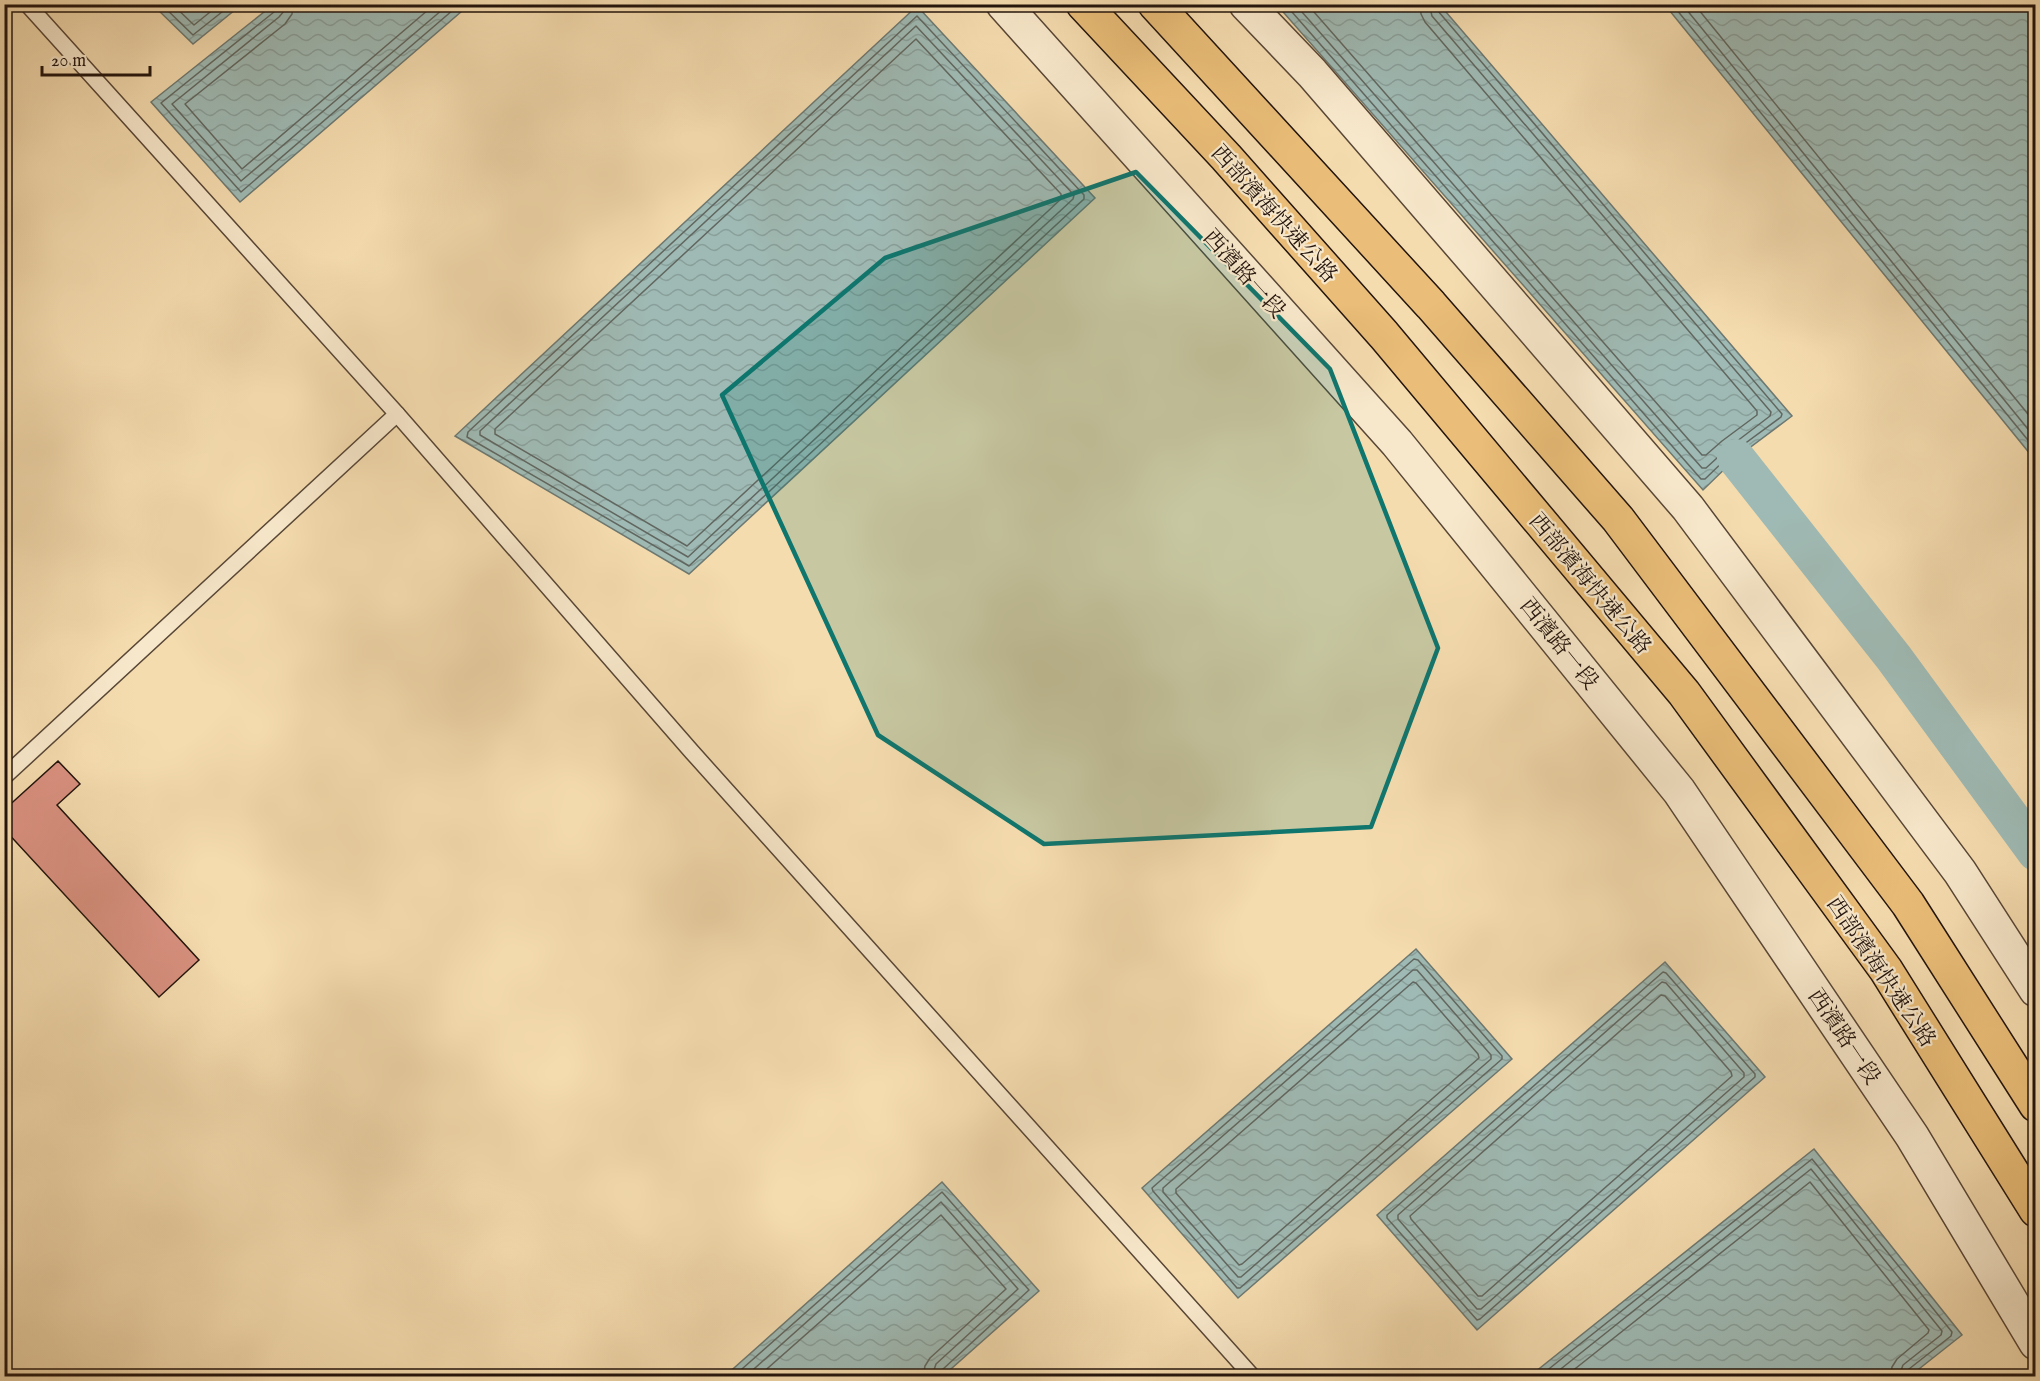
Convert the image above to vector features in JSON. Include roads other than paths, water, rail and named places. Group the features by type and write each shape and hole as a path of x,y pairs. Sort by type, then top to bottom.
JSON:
{"highway":[{"name":"西部濱海快速公路","path":"1083,4 1226,157 1384,335 1684,693 1886,970 2036,1210"},
{"path":"1155,4 1423,297 1618,519 1908,903 2036,1104"}],"street":[{"name":"西濱路一段","path":"1003,4 1397,443 1679,790 1912,1136 2036,1343"},
{"path":"1246,4 1312,73 1688,508 1960,872 2036,990"}],"lane":[{"path":"27,4 397,414 700,761 1252,1377"},
{"path":"4,777 397,414"}],"water":[{"path":"274,4 469,5 240,202 151,102"},
{"path":"153,5 241,5 193,44"},
{"path":"1277,5 1440,5 1792,416 1736,458 1703,490"},
{"path":"1665,5 2035,5 2035,460"},
{"path":"917,6 1095,198 689,574 455,436"},
{"path":"1416,949 1512,1059 1238,1298 1142,1188"},
{"path":"1665,962 1765,1077 1477,1330 1377,1215"},
{"path":"1814,1149 1962,1335 1910,1376 1530,1376"},
{"path":"942,1182 1039,1291 943,1376 725,1376"}],"waterway":[{"path":"1736,458 1894,658 2036,852"}]}
